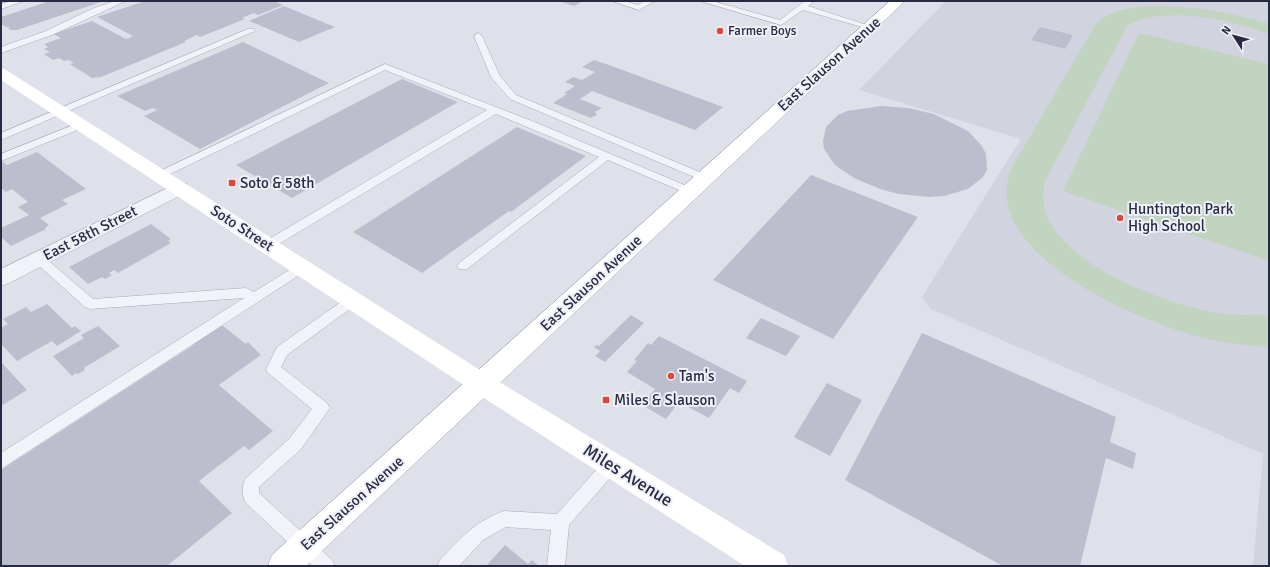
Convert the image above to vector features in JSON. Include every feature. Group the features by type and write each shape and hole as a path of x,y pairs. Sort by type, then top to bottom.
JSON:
{"main road":[{"name":"East Slauson Avenue","path":"284,566 898,1"},
{"name":"Soto Street","path":"1,73 482,384"},
{"name":"Miles Avenue","path":"482,384 773,566"}],"street":[{"name":"East 58th Street","path":"3,274 39,259 180,188"}],"lane":[{"path":"1,7 20,1"},
{"path":"1,50 49,33 97,10 122,1"},
{"path":"616,1 639,8 651,1"},
{"path":"708,2 781,24 810,1"},
{"path":"802,7 869,27"},
{"path":"2,135 62,112 251,31"},
{"path":"478,36 496,77 513,97 705,178"},
{"path":"160,175 385,67 607,156 690,192"},
{"path":"268,245 494,110"},
{"path":"1,158 82,125"},
{"path":"463,266 607,156"},
{"path":"39,259 90,304 246,293 254,299"},
{"path":"1,462 303,267"},
{"path":"326,566 251,496 251,484 295,444 322,408 273,369 282,351 352,300"},
{"path":"556,566 561,522 611,465"},
{"path":"446,566 477,534 504,519 561,522"}],"shaded area":[{"name":"Huntington Park High School","path":"946,1 1269,1 1269,566 1253,566 1263,454 931,309 922,297 1021,139 859,90"}],"green space":[{"path":"1153,6 1212,10 1240,16 1269,24 1269,34 1236,24 1198,16 1159,16 1142,19 1127,26 1045,181 1044,206 1054,229 1072,249 1097,267 1125,282 1153,295 1202,310 1236,315 1269,315 1269,347 1235,344 1213,340 1180,331 1125,309 1093,293 1062,273 1035,250 1016,225 1007,198 1011,169 1095,25 1108,15 1115,12 1130,8"},
{"path":"1139,33 1269,64 1269,261 1063,191"}],"building":[{"path":"50,1 101,2 17,30 11,30 8,28 10,27 6,27 1,24 1,17"},
{"path":"145,1 274,1 283,5 258,15 254,13 242,18 245,19 200,37 197,35 184,41 186,42 101,77 92,78 70,64 74,63 69,60 64,61 59,58 53,60 44,54 50,52 44,49 48,47 44,44 61,38 53,34 92,21 126,39 133,36 97,17"},
{"path":"559,1 583,1 574,6"},
{"path":"284,6 335,27 299,42 249,21"},
{"path":"1040,27 1073,35 1065,49 1031,40"},
{"path":"243,42 329,83 200,149 144,116 157,110 153,108 145,111 117,96"},
{"path":"594,60 723,107 695,130 592,91 580,99 602,108 595,112 597,115 591,118 553,103 567,94 564,93 575,86 565,82 573,77 582,80 595,72 582,67"},
{"path":"402,79 458,102 292,198 236,165"},
{"path":"881,106 908,108 934,114 968,131 982,146 986,154 987,170 983,177 968,189 944,196 929,197 899,194 883,190 856,179 835,165 824,149 823,141 826,127 838,115 847,111"},
{"path":"517,127 586,156 511,212 509,211 422,273 353,232"},
{"path":"37,152 86,189 62,200 68,204 40,218 49,225 45,228 46,229 11,246 1,237 1,228 29,215 18,207 28,202 12,189 6,192 1,188 1,163 3,162 7,165"},
{"path":"811,175 918,217 833,339 713,280"},
{"path":"151,224 171,239 168,241 171,243 118,273 114,270 109,273 112,275 105,279 102,277 88,284 69,267"},
{"path":"47,304 72,328 75,326 81,331 57,346 52,341 17,361 1,344 1,328 8,324 3,319 26,307 31,312"},
{"path":"631,315 644,323 605,362 595,356 600,351 594,347 597,345 599,346"},
{"path":"761,318 800,336 786,356 746,338"},
{"path":"98,326 120,346 84,368 85,370 72,376 53,356 84,338 81,335"},
{"path":"219,326 223,326 246,344 248,342 261,355 219,385 273,431 249,450 244,446 199,481 232,513 167,566 1,566 1,470 195,344 193,343"},
{"path":"922,333 1116,417 1110,442 1136,453 1133,469 1106,458 1080,566 1003,566 845,480"},
{"path":"659,336 747,381 739,393 730,388 709,418 679,402 666,419 642,405 655,389 627,372 637,361 634,360 648,343 651,345"},
{"path":"1,362 27,390 1,406"},
{"path":"827,383 862,400 830,456 794,437"},
{"path":"505,545 528,564 532,560 539,566 486,566"}],"place":[{"name":"Farmer Boys","path":"720,31"},
{"name":"Soto & 58th","path":"232,183"},
{"name":"Huntington Park High School","path":"1120,218"},
{"name":"Tam's","path":"671,376"},
{"name":"Miles & Slauson","path":"606,400"}]}
